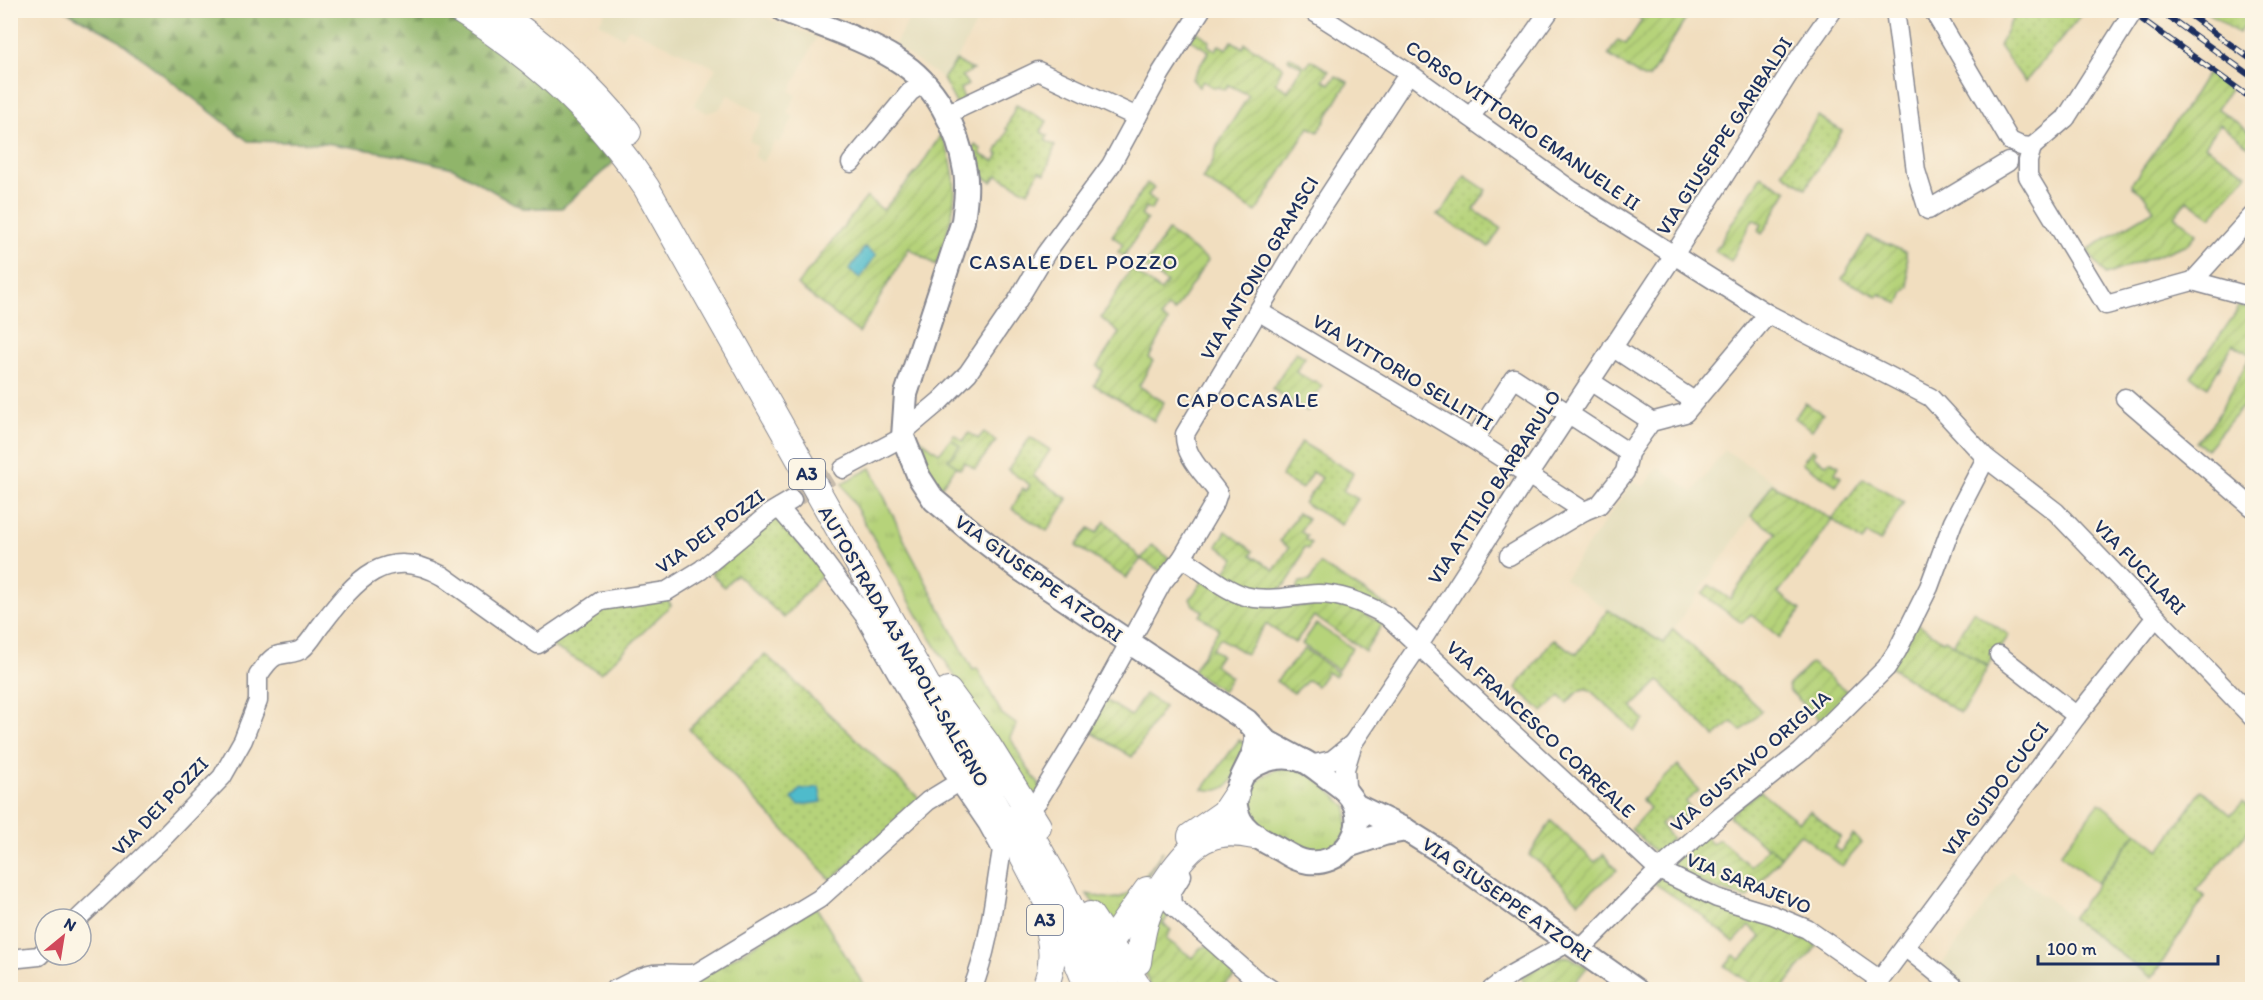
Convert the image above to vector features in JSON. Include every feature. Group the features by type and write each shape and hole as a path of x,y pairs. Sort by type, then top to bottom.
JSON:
{"highway":[{"name":"AUTOSTRADA A3 NAPOLI-SALERNO","path":"459,10 520,51 568,91 612,139 640,178 1010,849 1075,956 1078,988"},
{"name":"AUTOSTRADA A3 NAPOLI-SALERNO","path":"494,10 542,46 591,89 631,135 662,179 948,691 1064,892 1109,990"},
{"path":"948,691 987,744 1024,802 1085,907 1140,990"},
{"path":"1113,938 1173,854 1183,843 1224,813 1240,784"},
{"path":"1138,962 1144,927 1152,905 1186,855 1199,843 1218,835 1230,833 1254,836"},
{"name":"A3","path":"1010,849 1049,930 1052,944 1051,971 1044,990"}],"main road":[{"name":"VIA GIUSEPPE ATZORI","path":"783,10 887,54 909,68 924,83 947,114 965,171 966,195 963,221 908,381 902,435 919,477 934,500 1020,569 1247,721 1266,741 1306,763 1343,788 1352,801 1406,830 1636,990"},
{"path":"1240,784 1255,749 1256,732"},
{"path":"1240,784 1264,760 1275,758 1306,763"},
{"name":"VIA GIUSEPPE ATZORI","path":"1240,784 1239,818 1245,828 1254,836 1300,861 1332,859 1348,846 1384,834 1406,830"},
{"path":"1348,846 1356,826 1352,801"}],"street":[{"path":"843,469 902,435 968,373 1016,303 1046,253 1111,165 1161,73 1201,10"},
{"name":"CORSO VITTORIO EMANUELE II","path":"1311,10 1409,73 1571,190 1768,314 1930,397"},
{"path":"1470,117 1550,10"},
{"name":"VIA GIUSEPPE GARIBALDI","path":"1674,255 1795,64 1833,10"},
{"path":"1894,10 1916,171 1928,210 2008,162 2011,152 2010,141 1933,10"},
{"path":"2028,176 2028,160 2032,147 2066,118 2134,10"},
{"path":"947,114 1001,91 1038,71 1137,117"},
{"name":"VIA ANTONIO GRAMSCI","path":"1037,802 1083,727 1162,583 1182,558 1215,502 1218,493 1190,456 1185,443 1185,434 1307,229 1409,73"},
{"path":"851,163 910,92 924,83"},
{"path":"2010,141 2021,146 2032,147"},
{"path":"2008,162 2020,166 2028,176 2106,305 2193,281 2253,297"},
{"path":"2193,281 2253,216"},
{"name":"VIA ATTILIO BARBARULO","path":"1352,801 1346,786 1345,769 1353,743 1674,255"},
{"name":"VIA VITTORIO SELLITTI","path":"1258,311 1474,440 1584,511"},
{"path":"1509,556 1584,511 1599,505 1625,471 1629,453 1651,422 1685,413 1768,314"},
{"path":"1612,348 1694,401"},
{"path":"1474,440 1514,378 1629,453"},
{"path":"1590,381 1648,419"},
{"name":"VIA FUCILARI","path":"1930,397 1986,458 2056,512 2253,717"},
{"path":"2125,398 2253,507"},
{"name":"VIA GUSTAVO ORIGLIA","path":"1491,990 1512,974 1575,946 1721,815 1755,791 1801,752 1886,668 1929,587 1953,522 1986,458"},
{"name":"VIA DEI POZZI","path":"91,907 159,842 222,777 243,740 258,701 258,676 273,657 301,650 340,600 378,569 393,563 410,563 428,568 537,644 601,601 667,591 701,570 786,504 816,551 864,615 960,782"},
{"name":"VIA FRANCESCO CORREALE","path":"1182,558 1218,583 1243,596 1275,599 1318,594 1338,596 1390,618 1659,870"},
{"name":"VIA GUIDO CUCCI","path":"1876,985 2077,716 2156,617"},
{"path":"1999,655 2077,716"},
{"name":"VIA ATTILIO BARBARULO","path":"1306,763 1332,760 1353,743"},
{"path":"614,990 640,978 656,974 685,976 697,973 819,898 928,801 960,782 987,823 1010,849 972,990"},
{"path":"1186,855 1184,871 1171,893 1172,904 1254,978 1272,990"},
{"name":"VIA SARAJEVO","path":"1659,870 1717,898 1773,915 1807,929 1876,985"},
{"path":"1905,947 1958,990"},
{"path":"10,959 33,957"}],"shaded area":[{"path":"606,11 749,11 817,37 790,91 796,95 787,113 794,117 779,143 775,141 763,162 753,156 758,146 749,140 763,115 728,95 719,109 707,113 694,105 716,68 629,28 622,37 599,23"},
{"path":"914,11 983,11 956,61 943,79 894,45"},
{"path":"1725,450 1774,482 1664,643 1608,610 1564,579 1634,480 1643,487 1658,467 1693,492"},
{"path":"2011,871 2152,978 2144,989 1967,989 1939,968"}],"green space":[{"path":"66,11 431,11 468,29 550,89 614,162 562,208 522,208 453,168 399,155 326,143 248,141 116,38"},
{"path":"1633,11 1695,11 1689,14 1649,78 1643,78 1608,55 1618,40 1626,44 1642,20"},
{"path":"2016,11 2085,11 2025,82 1999,46"},
{"path":"2206,11 2252,11 2252,17 2238,33"},
{"path":"1196,31 1210,41 1208,45 1215,50 1219,45 1227,49 1232,41 1243,48 1245,43 1283,67 1275,83 1288,91 1302,67 1288,59 1290,56 1306,67 1311,60 1329,71 1323,80 1330,84 1336,76 1348,82 1318,132 1309,127 1256,212 1202,179 1213,161 1217,146 1249,95 1229,85 1225,90 1214,88 1203,81 1199,87 1192,79 1209,51 1190,40"},
{"path":"956,61 973,70 962,76 968,85 960,89 966,103 958,107 943,79"},
{"path":"2207,73 2230,90 2217,108 2252,133 2252,149 2220,124 2205,146 2247,174 2211,217 2187,200 2175,216 2197,233 2188,244 2105,275 2087,250 2154,210 2132,183"},
{"path":"1016,105 1047,121 1041,132 1048,136 1045,140 1055,146 1045,174 1039,171 1028,192 997,175 992,182 974,172 970,154 975,145 981,149 981,155 995,161 999,154 996,153 1008,130 1006,129"},
{"path":"1818,116 1842,131 1806,188 1782,173"},
{"path":"941,134 953,169 955,185 952,215 936,265 909,248 859,333 797,285 867,197 883,210 919,169"},
{"path":"1465,176 1486,190 1474,210 1501,228 1489,247 1437,215 1442,212"},
{"path":"1761,176 1787,191 1762,234 1758,231 1762,224 1753,219 1731,261 1715,251"},
{"path":"1147,183 1154,188 1148,195 1156,202 1151,210 1146,207 1141,215 1147,220 1124,256 1118,252 1123,244 1112,236"},
{"path":"1168,231 1208,260 1174,312 1168,307 1161,317 1168,322 1149,358 1153,361 1139,386 1164,402 1154,421 1094,385 1103,371 1097,366 1119,333 1101,318 1131,269 1161,291 1167,283 1144,266"},
{"path":"1868,236 1906,252 1909,287 1899,304 1842,279"},
{"path":"2238,306 2252,308 2252,395 2207,449 2196,442 2215,420 2251,355 2233,344 2208,387 2191,377 2235,314"},
{"path":"1296,352 1305,357 1296,372 1322,386 1307,411 1272,389"},
{"path":"1805,403 1823,414 1812,430 1795,418"},
{"path":"984,432 996,441 975,469 965,462 960,469 948,460 960,446 951,439 954,434 963,441 969,433 978,439"},
{"path":"1030,437 1050,450 1033,476 1068,499 1047,531 1012,509 1023,488 1026,491 1030,485 1008,470"},
{"path":"919,438 939,453 951,439 960,445 949,460 957,466 939,489 921,454"},
{"path":"1301,442 1353,473 1343,491 1358,499 1341,525 1304,503 1322,478 1312,472 1302,489 1281,477"},
{"path":"1812,449 1816,452 1813,456 1826,464 1830,461 1839,466 1835,473 1841,477 1836,485 1802,463"},
{"path":"871,468 908,548 973,670 977,668 1002,714 1017,725 1010,737 1041,787 1031,803 932,640 842,483"},
{"path":"1863,478 1904,502 1880,542 1867,534 1862,542 1832,519"},
{"path":"1772,484 1832,519 1778,593 1801,610 1780,638 1751,614 1742,623 1702,594 1709,585 1730,599 1776,533 1751,516"},
{"path":"1298,513 1308,519 1300,531 1311,543 1308,549 1304,547 1293,573 1281,588 1265,595 1255,593 1221,577 1235,558 1217,546 1226,531 1253,551 1251,555 1274,570 1289,548 1280,541"},
{"path":"778,517 823,573 784,618 736,574 724,587 711,573"},
{"path":"1105,521 1141,559 1126,578 1076,546 1089,528 1097,533"},
{"path":"1152,545 1174,562 1165,574 1141,559"},
{"path":"1320,564 1389,607 1293,597 1300,582 1310,581"},
{"path":"1203,581 1258,606 1310,606 1319,601 1352,608 1383,623 1365,651 1314,616 1295,643 1266,624 1246,654 1220,638 1212,649 1221,655 1214,665 1231,677 1222,691 1193,671 1219,629 1200,616 1203,611 1193,605 1190,599"},
{"path":"665,596 671,605 601,673 546,643 603,605"},
{"path":"1608,610 1663,643 1673,629 1762,711 1741,731 1732,722 1715,737 1659,681 1632,707 1644,720 1634,731 1590,690 1586,689 1577,692 1567,703 1560,696 1543,712 1516,688 1553,639 1577,654"},
{"path":"1973,611 2009,635 1988,666 1953,645"},
{"path":"1917,623 1988,667 1967,706 1960,713 1890,667"},
{"path":"1316,624 1352,648 1338,670 1302,644"},
{"path":"1305,649 1338,673 1335,677 1327,672 1317,686 1308,680 1294,693 1276,681"},
{"path":"765,654 922,801 831,880 689,729"},
{"path":"1811,663 1853,696 1824,724 1790,691 1788,686"},
{"path":"1145,694 1164,707 1132,757 1083,727 1107,701 1131,716"},
{"path":"1239,740 1246,744 1233,779 1222,789 1203,789"},
{"path":"1678,765 1699,791 1685,802 1691,810 1674,825 1668,817 1660,824 1672,839 1665,845 1670,852 1664,856 1655,852 1631,829 1650,808 1642,800"},
{"path":"1292,767 1313,776 1347,807 1347,832 1330,852 1309,853 1296,850 1263,828 1247,810 1248,798 1258,781 1273,771"},
{"path":"2202,790 2231,815 2243,802 2249,807 2252,803 2252,827 2196,890 2205,897 2152,978 2072,918 2137,832 2160,850"},
{"path":"1760,791 1799,822 1810,811 1841,837 1834,847 1840,852 1853,835 1862,843 1842,866 1800,834 1781,857 1729,816"},
{"path":"2099,803 2137,832 2097,883 2060,854"},
{"path":"1551,821 1595,862 1603,854 1617,870 1578,902 1549,870 1529,855"},
{"path":"1703,834 1712,844 1719,839 1751,867 1769,846 1781,857 1748,898 1728,893 1697,881 1672,863"},
{"path":"1163,851 1114,931 1087,894 1104,898 1121,897 1134,889 1145,877"},
{"path":"1665,873 1779,917 1817,946 1782,989 1758,989 1725,966 1734,955 1740,960 1761,937 1749,926 1734,942 1699,913 1654,883"},
{"path":"816,907 866,989 645,990 646,985 694,982"},
{"path":"1161,910 1169,915 1163,924 1171,930 1166,939 1193,958 1200,948 1211,945 1241,972 1218,989 1150,989 1145,971"},
{"path":"1570,957 1587,967 1570,989 1527,989 1521,977 1554,958"}],"water":[{"path":"865,247 876,255 860,278 849,270"},
{"path":"819,787 822,802 799,805 792,799 801,788 803,790"}],"tunnel":[{"path":"792,500 843,469"}],"railway":[{"path":"2129,10 2252,99"},
{"path":"2159,10 2252,77"},
{"path":"2183,10 2252,60"}],"district":[{"name":"CASALE DEL POZZO","path":"1074,262"},
{"name":"CAPOCASALE","path":"1248,400"}]}
